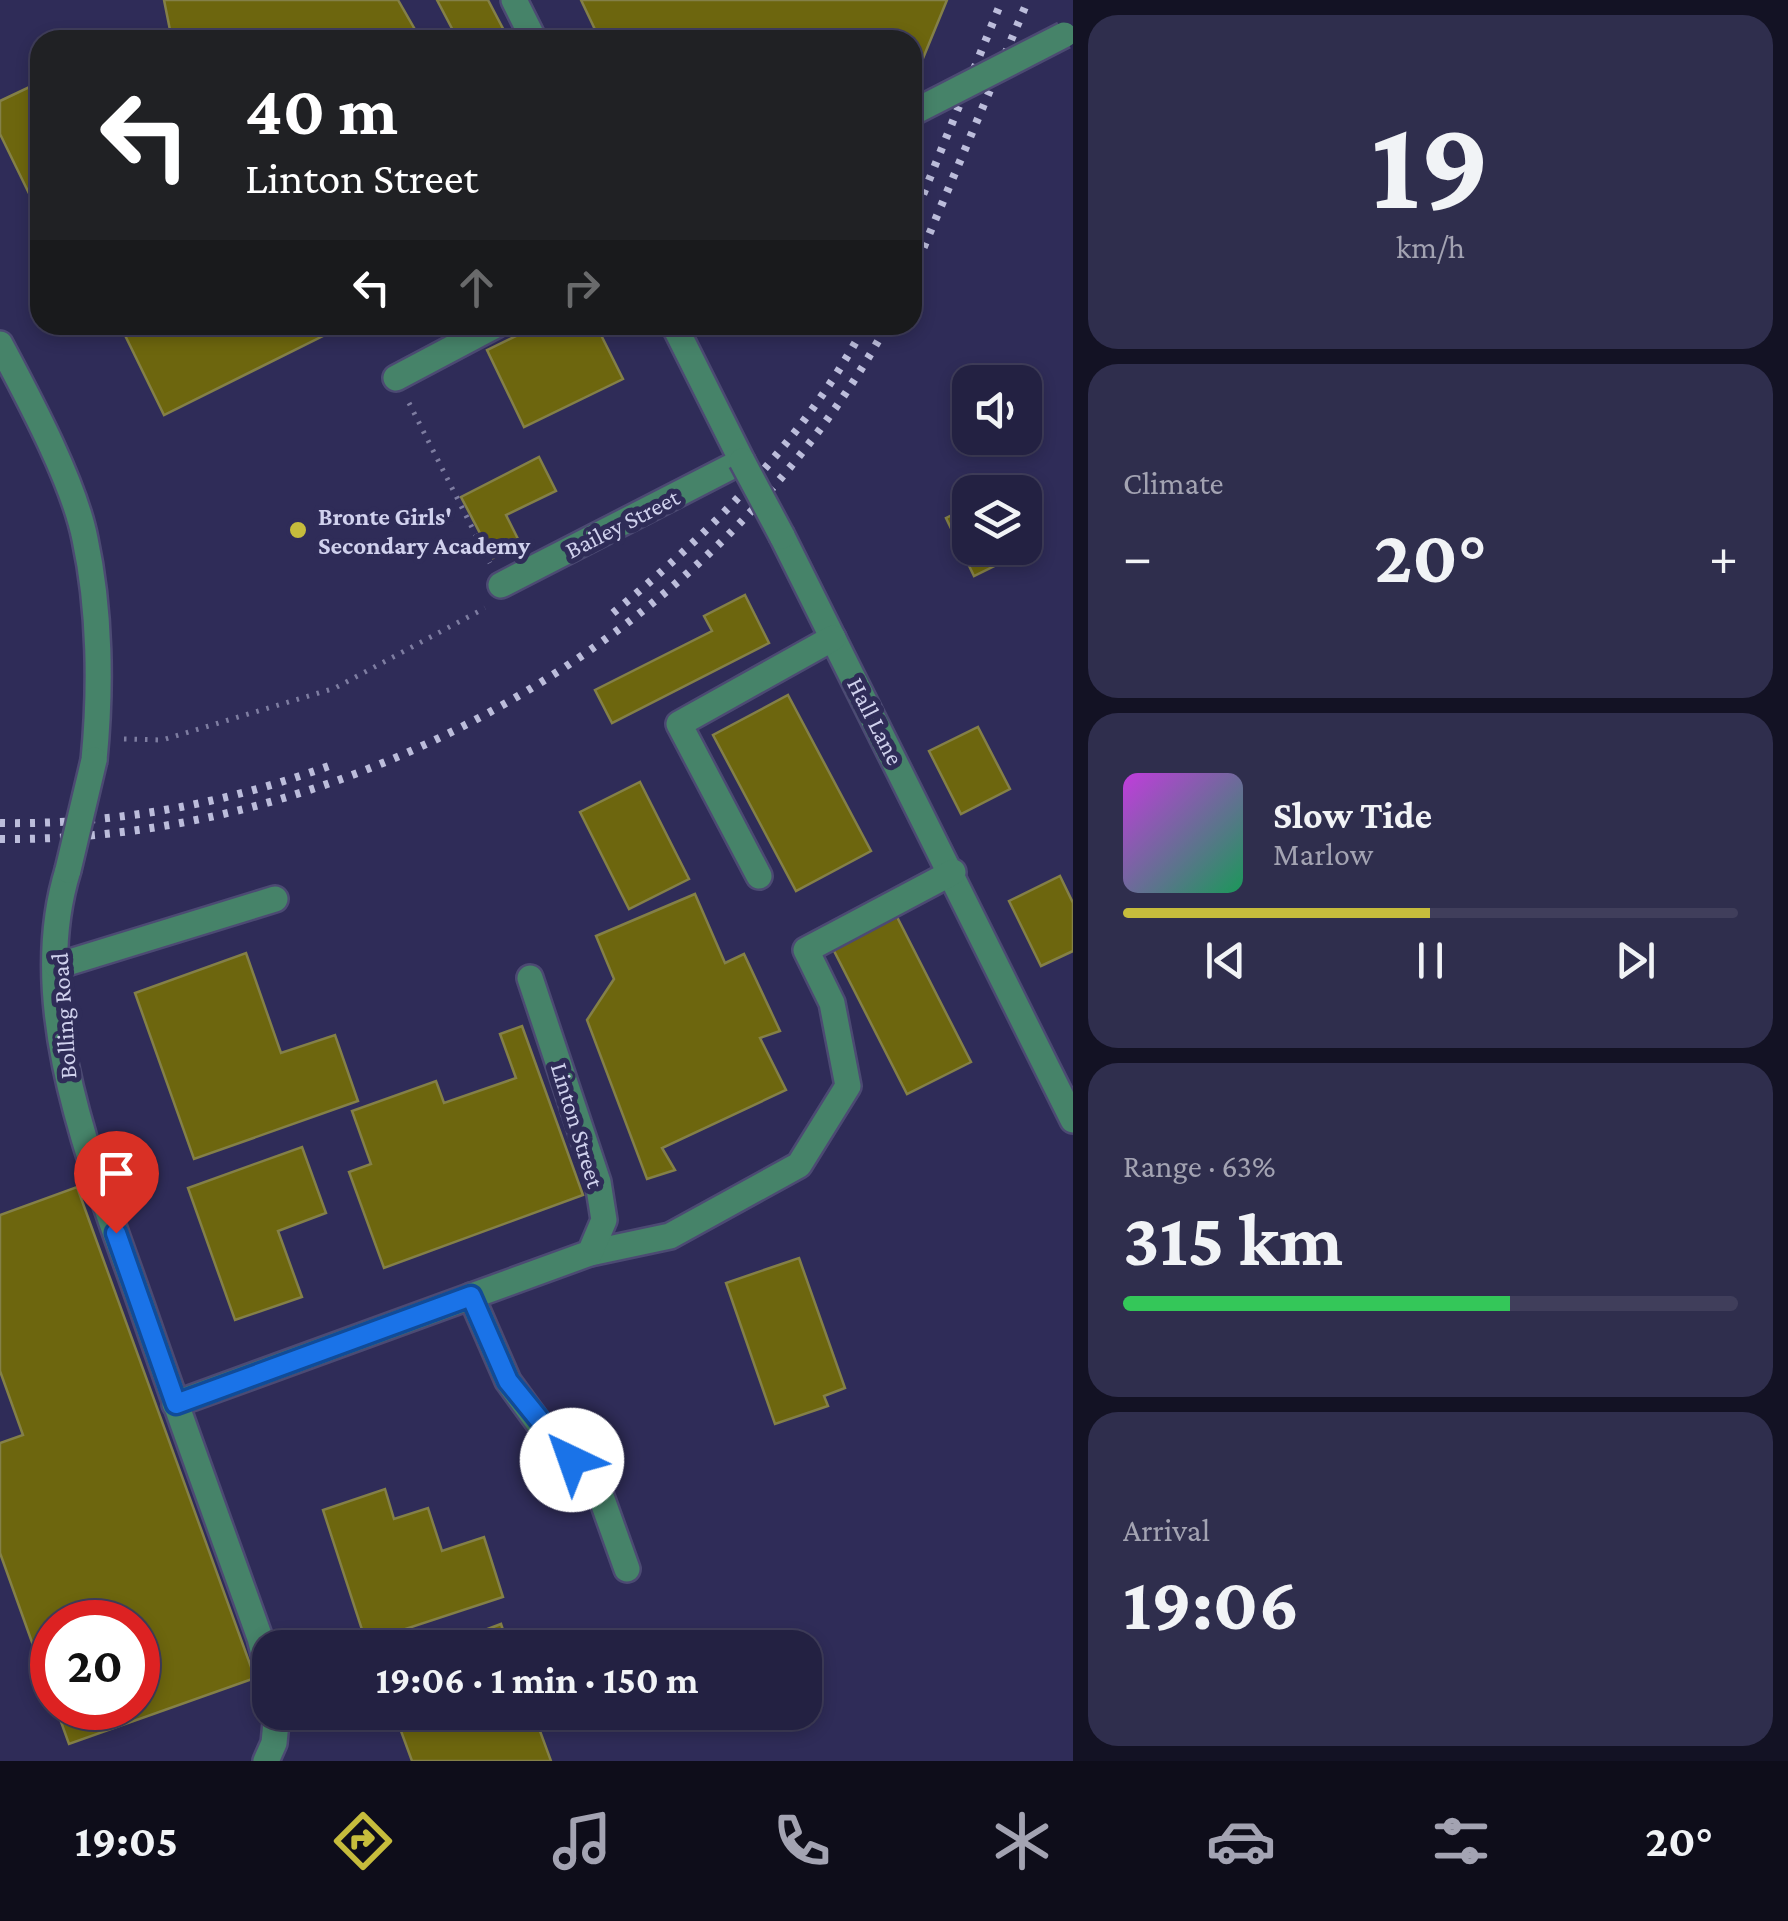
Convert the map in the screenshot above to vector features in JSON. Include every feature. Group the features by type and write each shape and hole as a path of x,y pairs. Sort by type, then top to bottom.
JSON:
{"street":[{"path":"514,0 529,30"},
{"path":"922,108 1069,33"},
{"path":"396,378 477,335"},
{"name":"Hall Lane","path":"679,335 953,872 1073,1120"},
{"name":"Bolling Road","path":"0,344 37,415 85,537 95,623 95,750 57,904 58,966 70,1096 257,1630"},
{"name":"Bailey Street","path":"501,585 742,461"},
{"path":"758,876 679,724 833,638"},
{"path":"176,1404 590,1252 670,1236 800,1165 848,1086 832,1003 806,950 953,872"},
{"path":"58,966 275,900"},
{"name":"Linton Street","path":"530,978 598,1182 604,1220 590,1252"},
{"path":"471,1296 508,1381 546,1433 598,1488 627,1569"},
{"path":"266,1761 275,1730"}],"path":[{"path":"95,750 162,740 334,688 497,602 501,585 396,378"}],"building":[{"path":"164,0 398,0 415,30 170,30"},
{"path":"437,0 488,0 504,30 453,30"},
{"path":"581,0 947,0 922,61 922,30 595,30"},
{"path":"30,87 30,196 0,134 0,101"},
{"path":"125,335 325,335 164,415"},
{"path":"518,335 601,335 623,379 524,427 487,350"},
{"path":"539,457 556,491 506,515 520,543 493,558 461,497"},
{"path":"969,565 996,565 974,576"},
{"path":"745,595 769,643 612,723 595,690 712,631 704,616"},
{"path":"788,695 871,851 796,891 713,735"},
{"path":"978,727 1010,789 961,814 929,751"},
{"path":"640,782 689,879 629,909 580,812"},
{"path":"1060,876 1073,903 1073,951 1041,966 1009,901"},
{"path":"695,894 725,963 744,954 780,1031 760,1038 786,1090 662,1148 675,1170 647,1179 587,1020 614,979 596,936"},
{"path":"894,911 971,1062 907,1094 830,943"},
{"path":"246,953 281,1053 335,1035 358,1101 194,1159 135,993"},
{"path":"522,1026 583,1195 384,1268 349,1172 371,1164 352,1111 436,1081 444,1103 516,1078 500,1034"},
{"path":"302,1147 326,1213 278,1231 302,1297 235,1320 188,1188"},
{"path":"77,1187 252,1670 252,1679 160,1712 160,1600 30,1600 30,1637 0,1553 0,1443 23,1435 0,1371 0,1215"},
{"path":"799,1258 845,1388 824,1396 828,1406 775,1424 726,1283"},
{"path":"385,1489 394,1519 428,1508 442,1551 484,1537 503,1597 403,1630 362,1630 323,1510"},
{"path":"64,1730 108,1730 69,1744"},
{"path":"401,1730 540,1730 551,1761 412,1761"}],"railway":[{"path":"922,197 1002,0"},
{"path":"922,251 1028,0"},
{"path":"613,613 686,550 785,445 859,335"},
{"path":"0,839 132,831 263,804 390,760 512,700 625,625 726,537 815,436 881,335"},
{"path":"0,823 86,820 172,809 255,790 337,763"}],"place":[{"name":"Bronte Girls' Secondary Academy","path":"298,530"}],"route":[{"path":"116,1233 176,1404 471,1296 508,1381 546,1433 572,1460"}]}
